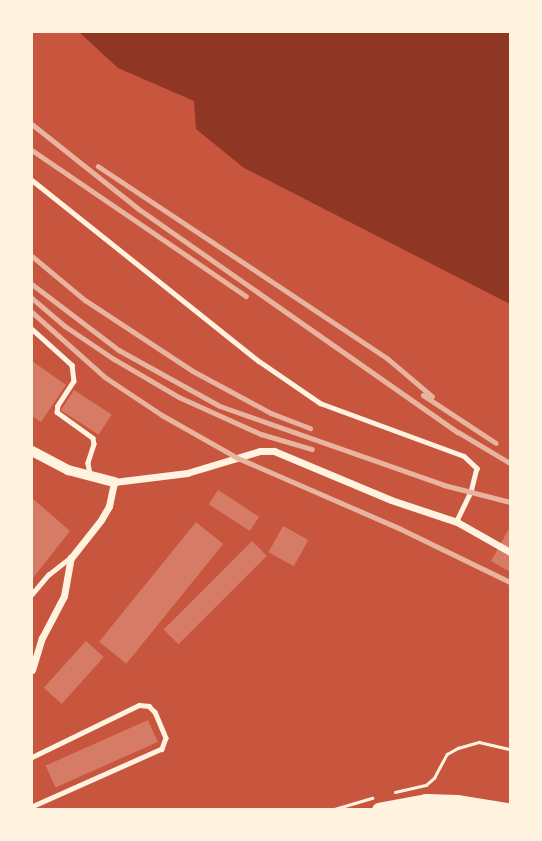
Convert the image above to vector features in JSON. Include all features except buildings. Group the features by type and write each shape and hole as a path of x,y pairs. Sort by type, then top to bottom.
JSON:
{"main road":[{"path":"380,802 457,802 508,810"}],"street":[{"path":"32,451 68,470 114,482 187,473 260,451 274,451 391,500 457,522 510,552"},
{"path":"32,670 42,638 64,596 71,558 102,520 109,506 114,482"}],"lane":[{"path":"32,180 259,361 320,403 464,456 477,468 471,492 457,522"},
{"path":"32,330 72,365 74,381 57,412 93,438 88,463 91,478"},
{"path":"32,594 48,575 71,558"},
{"path":"32,757 139,705 149,706 155,712 166,738 162,749 32,807"}],"path":[{"path":"393,792 426,785 435,778 447,754 458,748 479,742 510,748"},
{"path":"331,810 380,802"}],"shaded area":[{"path":"79,32 510,32 510,304 244,168 196,129 194,101 118,68"}],"railway":[{"path":"32,124 139,209 458,432 510,463"},
{"path":"32,150 246,296"},
{"path":"98,166 387,358 432,396"},
{"path":"32,256 85,300 193,371 271,413 310,428"},
{"path":"32,284 119,350 220,406 444,485 510,502"},
{"path":"32,298 65,326 114,359 179,397 261,434 312,449"},
{"path":"32,312 105,377 162,415 238,458 399,528 510,582"},
{"path":"423,395 496,443"}]}
